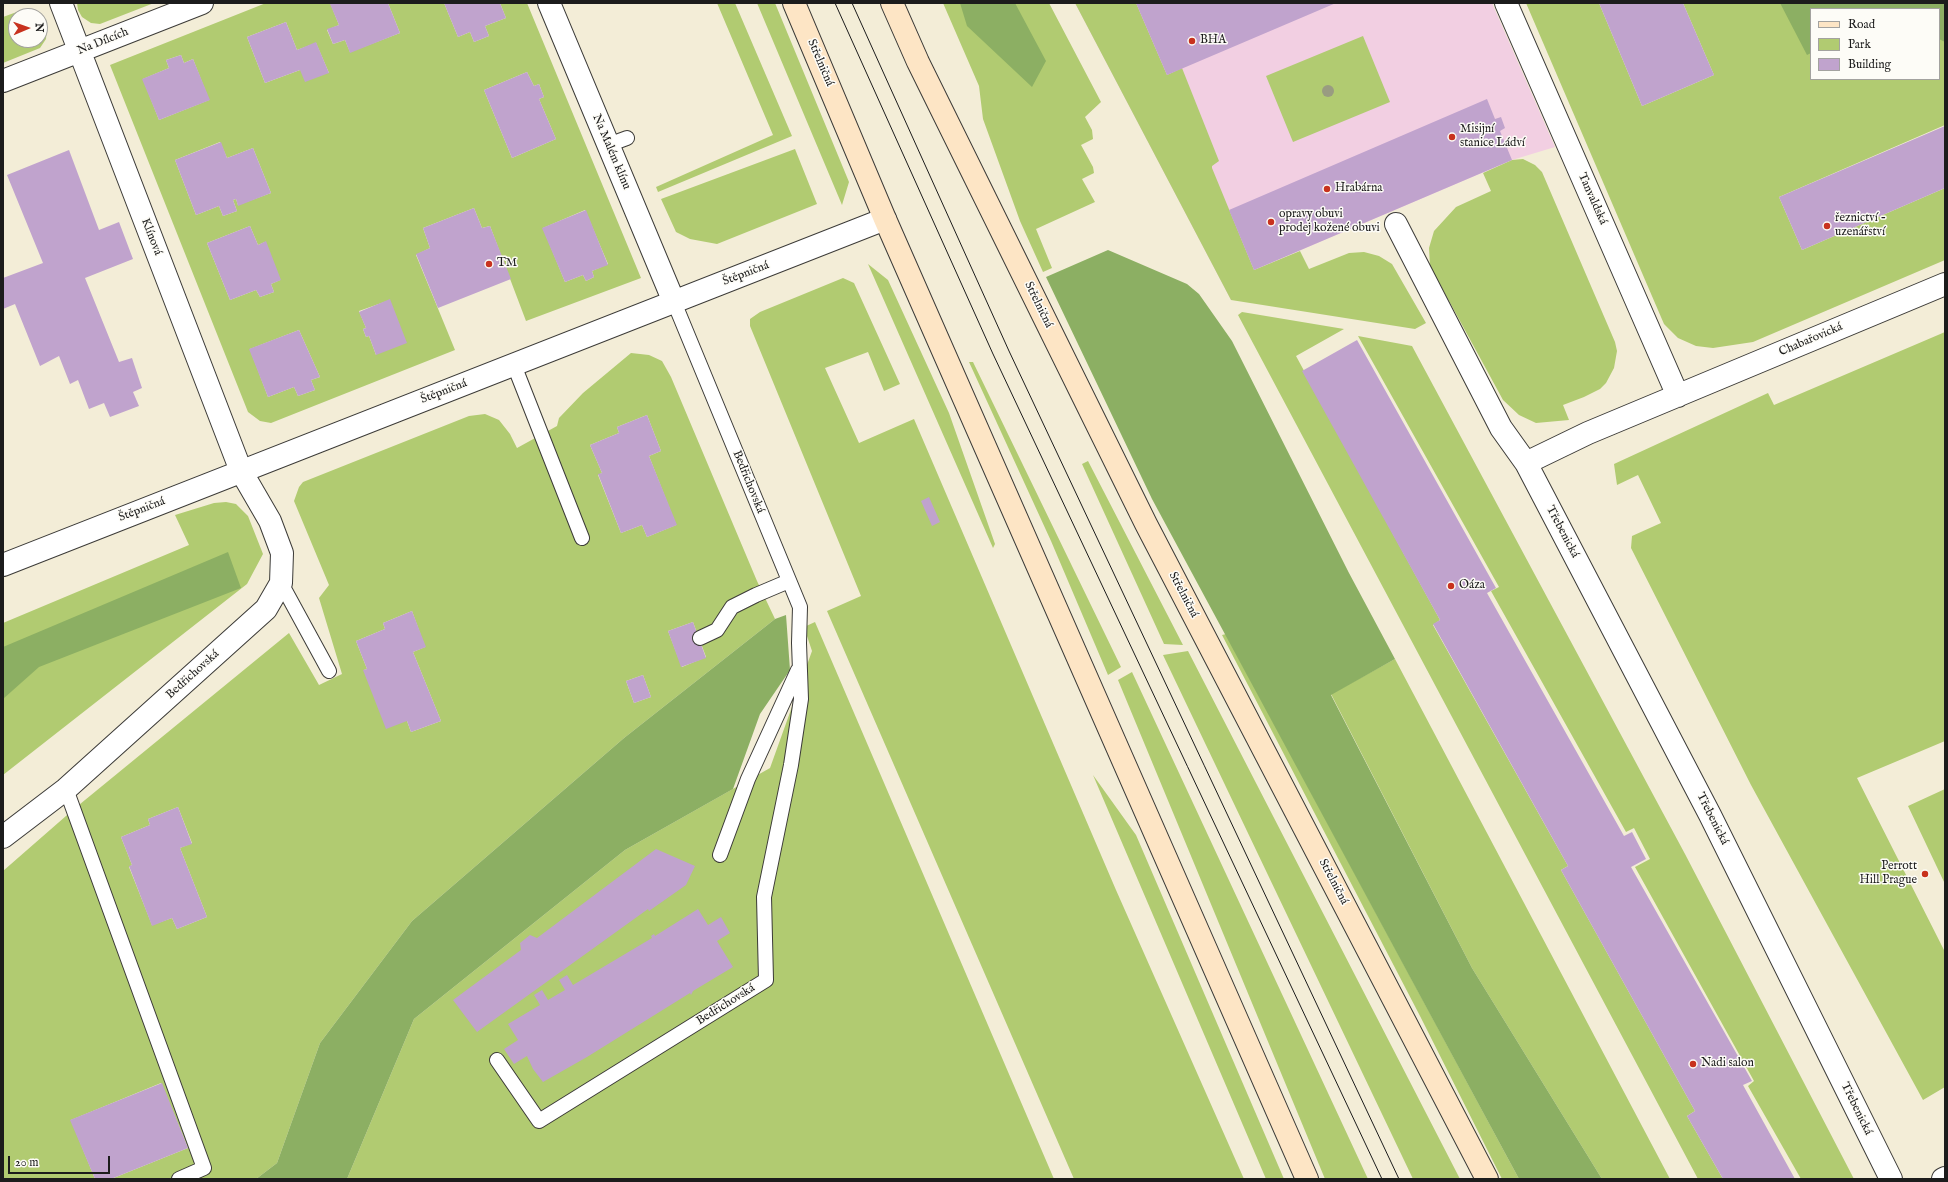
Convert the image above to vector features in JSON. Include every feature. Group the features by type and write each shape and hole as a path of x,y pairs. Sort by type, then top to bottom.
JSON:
{"main road":[{"name":"Střelničná","path":"794,3 885,220 1307,1179"},
{"name":"Střelničná","path":"892,3 918,62 1146,524 1488,1179"}],"street":[{"name":"Klínová","path":"61,3 241,471"},
{"name":"Na Dílcích","path":"3,81 202,3"},
{"name":"Na Malém klínu","path":"549,3 617,142 674,302"},
{"name":"Tanvaldská","path":"1506,3 1678,396"},
{"name":"Štěpničná","path":"3,565 885,220"},
{"name":"Třebenická","path":"1396,224 1448,329 1501,428 1526,463 1710,815 1891,1179"},
{"name":"Chabařovická","path":"1678,396 1945,284"},
{"path":"1526,463 1588,434 1678,396"},
{"name":"Bedřichovská","path":"3,837 66,789 266,609 281,583 282,554 270,521 241,471"}],"lane":[{"name":"Bedřichovská","path":"497,1060 539,1121 766,980 764,897 791,765 801,700 799,666 800,607 674,302"},
{"path":"514,365 582,538"},
{"path":"700,638 717,630 732,607 756,594 788,581"},
{"path":"281,583 329,671"},
{"name":"Bedřichovská","path":"720,855 748,779 799,666"},
{"path":"66,789 204,1168 179,1179"}],"shaded area":[{"path":"1075,3 1492,3 1555,147 1512,160 1254,270 1231,300"}],"green space":[{"path":"77,3 154,3 100,24 91,23 82,17 78,10"},
{"path":"266,3 334,3 331,5 339,25 327,30 333,44 345,40 350,52 400,33 388,3 444,3 458,37 470,32 474,42 489,36 485,26 506,18 500,3 527,3 641,278 526,321 490,226 482,228 474,208 423,228 430,248 416,255 455,350 271,423 260,421 248,412 110,65","holes":["286,22 297,50 316,43 329,73 300,70 265,83 247,37","181,55 184,63 193,59 209,100 159,120 143,79 169,68 166,60","527,72 534,86 539,84 544,97 539,99 556,139 512,158 484,90","220,142 227,158 253,148 271,193 238,205 236,199 233,200 237,211 223,216 219,206 196,215 175,160","585,210 608,264 592,271 594,277 586,281 583,275 565,282 543,228","250,226 258,245 265,242 280,280 271,284 274,292 260,297 256,290 230,300 207,243","390,300 376,355 369,336 366,337 363,329 366,328 359,311","299,330 320,377 311,380 315,390 298,396 294,387 268,397 250,349"]},
{"path":"717,3 735,3 792,136 658,192 656,187 773,135"},
{"path":"757,3 775,3 849,182 842,205"},
{"path":"943,3 1049,3 1101,102 1085,117 1092,130 1093,139 1081,145 1093,167 1094,173 1082,179 1095,202 1036,229 1052,268 1043,272 1020,221 983,119 979,86"},
{"path":"960,3 1015,3 1046,61 1032,87 967,26"},
{"path":"1075,3 1136,3 1167,75 1182,68 1219,161 1212,166 1212,168 1254,270 1300,251 1309,269 1349,253 1364,252 1379,256 1392,264 1426,323 1415,329 1231,300"},
{"path":"1526,3 1599,3 1642,106 1714,75 1683,3 1945,3 1945,125 1779,197 1802,250 1945,188 1945,260 1753,342 1713,348 1696,346 1678,338 1664,324"},
{"path":"1780,3 1945,3 1945,42 1940,40 1940,8 1810,8 1810,54 1807,55"},
{"path":"8,15 8,48 40,48 3,63 3,17"},
{"path":"1363,36 1390,102 1293,142 1266,76"},
{"path":"795,149 817,204 717,244 690,239 676,232 661,199"},
{"path":"1523,159 1535,165 1542,172 1615,342 1617,351 1614,368 1606,383 1600,389 1563,405 1569,420 1536,423 1519,415 1503,400 1430,266 1429,248 1434,231 1456,207 1491,191 1483,173 1512,160"},
{"path":"1108,250 1187,284 1199,294 1232,341 1349,573 1395,659 1331,695 1472,968 1602,1179 1519,1179 1152,499 1046,277"},
{"path":"868,264 888,280 949,413 995,544 993,548"},
{"path":"843,278 854,283 900,384 884,391 868,352 825,368 859,443 914,419 1116,890 1244,1179 1074,1179 827,611 861,596 750,326 750,319 760,312"},
{"path":"1242,312 1344,329 1296,356 1440,620 1433,625 1568,866 1561,870 1695,1111 1687,1116 1723,1179 1698,1179 1238,315"},
{"path":"1945,332 1945,741 1857,778 1945,952 1945,1087 1923,1100 1751,785 1631,548 1632,536 1661,523 1638,475 1617,485 1614,464 1768,393 1774,405"},
{"path":"1358,336 1412,346 1685,854 1854,1179 1801,1179 1748,1086 1754,1081 1635,867 1650,859 1634,828 1626,832 1491,591 1499,587"},
{"path":"631,353 649,355 662,361 671,377 757,581 775,619 624,738 412,921 320,1043 277,1163 256,1179 111,1179 188,1148 161,1083 71,1120 95,1179 3,1179 3,871 74,809 289,633 319,685 342,674 319,598 329,585 294,501 299,487 303,482 469,416 485,414 499,420 510,434 517,448 557,426 559,418 583,393","holes":["647,415 661,451 649,456 676,525 647,537 642,525 621,533 598,475 602,473 590,445 619,433 617,427","412,611 425,647 413,652 441,721 411,732 407,721 364,670 367,669 356,641 385,629 383,623","693,622 706,657 682,667 668,631","643,675 651,697 634,703 626,681","178,807 192,843 180,848 207,917 177,929 172,918 152,925 129,867 132,865 121,837 150,825 148,819"]},
{"path":"969,362 973,362 1121,667 1108,675 1051,541"},
{"path":"1088,461 1183,645 1164,644 1082,464"},
{"path":"226,502 236,504 248,516 263,554 247,584 3,775 3,623 189,545 175,515 214,503"},
{"path":"228,552 241,588 39,667 3,699 3,647"},
{"path":"786,615 790,670 760,714 733,789 625,850 414,1019 347,1179 256,1179 277,1163 320,1043 412,921 624,738 775,619"},
{"path":"815,622 1054,1179 347,1179 414,1019 625,850 770,768 812,651 804,627"},
{"path":"1226,634 1519,1179 1502,1179 1420,1016 1222,635"},
{"path":"1188,651 1460,1179 1413,1179 1163,655"},
{"path":"1395,659 1670,1179 1602,1179 1472,968 1331,694"},
{"path":"1132,672 1368,1179 1325,1179 1118,680"},
{"path":"1093,775 1136,835 1284,1179 1266,1179"},
{"path":"1945,789 1945,884 1908,806"}],"building":[{"path":"388,3 400,33 350,53 345,40 333,44 327,29 339,25 330,4"},
{"path":"444,3 500,3 506,18 485,26 489,36 474,42 470,32 458,37"},
{"path":"1136,3 1336,3 1167,75"},
{"path":"1599,3 1683,3 1714,75 1642,106"},
{"path":"286,22 297,50 316,42 329,73 305,82 300,70 265,83 247,37"},
{"path":"181,55 184,63 193,59 210,100 159,120 142,79 169,68 166,60"},
{"path":"527,72 534,86 539,84 544,97 539,99 556,139 512,158 484,90"},
{"path":"1487,99 1495,119 1501,117 1505,128 1500,131 1512,160 1254,270 1229,210"},
{"path":"1945,126 1945,188 1802,250 1779,197"},
{"path":"221,142 227,158 253,148 271,193 238,206 236,199 233,200 237,211 223,216 219,206 196,215 175,160"},
{"path":"69,150 99,230 119,222 133,259 85,278 119,362 132,358 142,388 133,392 139,406 110,417 104,403 89,409 78,380 70,384 59,356 40,366 15,304 3,309 3,278 43,263 7,175"},
{"path":"474,208 482,228 490,226 511,279 438,308 416,254 430,248 423,228"},
{"path":"586,210 608,265 592,271 594,277 586,281 583,275 565,282 542,228"},
{"path":"250,226 258,245 266,241 281,280 271,284 274,292 260,297 256,290 230,300 207,243"},
{"path":"390,299 407,343 376,355 369,336 366,337 363,329 366,328 359,312"},
{"path":"299,330 320,377 311,380 315,390 298,396 294,387 268,397 249,349"},
{"path":"1357,340 1496,588 1487,593 1624,836 1632,832 1646,859 1631,867 1752,1081 1743,1085 1795,1179 1723,1179 1687,1116 1695,1111 1561,870 1568,866 1433,624 1440,620 1302,371"},
{"path":"647,415 661,451 649,456 677,525 647,537 642,525 621,533 598,474 602,473 590,445 619,433 617,427"},
{"path":"929,497 940,522 932,526 921,501"},
{"path":"412,611 426,647 413,652 441,721 411,732 407,721 386,729 363,670 367,669 356,641 385,629 383,623"},
{"path":"693,622 706,658 681,667 668,631"},
{"path":"643,675 651,697 634,703 626,681"},
{"path":"178,807 192,844 180,848 207,917 177,929 172,918 152,926 129,866 132,865 121,837 150,825 148,819"},
{"path":"656,849 695,866 686,885 649,911 648,909 477,1032 453,1000 521,950 520,943 530,935 537,938"},
{"path":"698,909 708,925 721,917 730,933 717,941 733,967 693,991 691,995 690,993 587,1057 543,1082 533,1069 527,1056 514,1064 504,1049 518,1040 508,1024 540,1005 534,995 542,990 548,1000 565,990 559,980 567,975 573,985 652,938 651,936 654,934 655,936"},
{"path":"162,1083 188,1148 111,1179 95,1179 70,1120"}],"tram line":[{"path":"835,3 993,354 1382,1179"},
{"path":"852,3 1009,351 1399,1179"}],"place":[{"name":"BHA","path":"1192,41"},
{"name":"Misijní stanice Ládví","path":"1452,137"},
{"name":"Hrabárna","path":"1327,189"},
{"name":"opravy obuvi prodej kožené obuvi","path":"1271,222"},
{"name":"řeznictví - uzenářství","path":"1827,226"},
{"name":"TM","path":"489,264"},
{"name":"Oáza","path":"1451,586"},
{"name":"Perrott Hill Prague","path":"1925,874"},
{"name":"Nadi salon","path":"1693,1064"}]}
